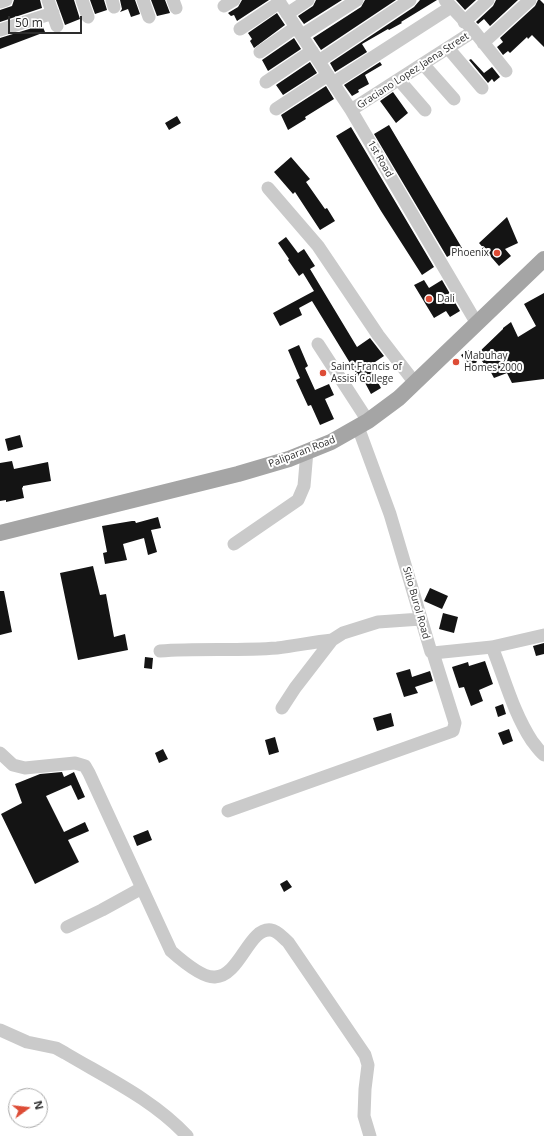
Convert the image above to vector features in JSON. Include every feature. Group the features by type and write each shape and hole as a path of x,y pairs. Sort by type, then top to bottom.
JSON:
{"main road":[{"name":"Paliparan Road","path":"0,533 238,474 289,459 331,442 363,424 399,398 476,322 544,259"}],"street":[{"path":"0,2 6,0"},
{"path":"48,0 57,26"},
{"path":"82,0 88,17"},
{"path":"143,0 149,17"},
{"path":"287,14 308,0"},
{"path":"260,52 357,0"},
{"path":"266,82 315,56 410,0"},
{"path":"464,22 488,0"},
{"path":"483,43 530,0"},
{"path":"240,29 279,1"},
{"name":"1st Road","path":"279,1 352,110 476,322"},
{"path":"276,109 331,79 448,4 474,32 506,71"},
{"path":"0,30 52,13"},
{"name":"Graciano Lopez Jaena Street","path":"352,110 474,32"},
{"path":"448,48 482,88"},
{"path":"423,64 454,99"},
{"path":"399,80 425,110"},
{"path":"268,188 318,246 378,335 415,383"},
{"name":"Sitio Burol Road","path":"318,344 363,424 430,650 432,652 492,647 544,635"},
{"path":"234,544 298,500 304,486 307,451"},
{"path":"282,708 295,688 332,640 343,633 378,622 421,619"},
{"path":"160,650 241,650 278,648 332,640"},
{"path":"492,647 525,730 540,752 544,755"},
{"path":"228,811 453,731 455,723 432,652"},
{"path":"0,753 13,765 25,768 75,763 84,766 90,773 171,951 186,964 209,976 215,977 224,974 238,962 258,934 266,930 272,930 288,942 365,1055 368,1065 364,1116 370,1136"},
{"path":"67,927 142,888"},
{"path":"0,1030 27,1042 56,1048 65,1053 142,1099 175,1123 187,1136"}],"building":[{"path":"14,0 40,0 42,8 0,22 0,10 12,6"},
{"path":"56,0 74,0 80,19 65,25"},
{"path":"90,0 104,0 107,10 95,14"},
{"path":"120,0 135,0 140,14 131,17 128,9 120,12 122,9"},
{"path":"151,0 165,0 170,13 157,16"},
{"path":"242,0 269,0 237,21 234,15 231,16 228,13 238,7"},
{"path":"316,0 342,0 304,24 298,16 313,6"},
{"path":"365,0 396,0 321,50 313,38 361,7"},
{"path":"420,0 437,0 401,22 402,23 362,44 367,52 335,72 330,63 414,7"},
{"path":"456,0 476,0 465,10"},
{"path":"496,0 518,0 490,26 484,19 478,24 476,22 493,6"},
{"path":"538,0 544,4 544,47 532,35 528,39 527,37 510,53 508,51 503,55 497,47 503,42 500,38 535,6"},
{"path":"277,13 285,25 254,48 250,41 252,39 248,33"},
{"path":"42,25 45,32 0,49 0,38"},
{"path":"294,38 301,49 268,71 262,60"},
{"path":"471,59 484,73 492,67 500,77 494,82 492,79 488,83 469,60"},
{"path":"310,62 317,73 283,95 276,85"},
{"path":"380,62 382,65 365,75 369,84 358,90 359,92 352,96 344,85"},
{"path":"326,86 334,99 305,117 306,119 288,130 281,115"},
{"path":"393,92 408,113 396,123 380,101"},
{"path":"177,116 181,123 169,130 165,123"},
{"path":"389,125 462,248 447,257 374,134"},
{"path":"351,127 434,267 422,275 336,136"},
{"path":"291,157 310,179 306,182 325,209 327,208 335,221 320,230 295,192 293,194 274,172"},
{"path":"507,217 518,243 505,249 511,256 499,266 479,243"},
{"path":"286,237 298,253 304,249 315,266 310,269 357,347 370,338 384,356 369,366 381,388 371,394 363,379 361,381 312,301 299,308 302,315 280,326 273,313 314,291 303,273 299,276 278,243"},
{"path":"424,280 429,288 442,280 460,311 450,317 446,311 434,318 414,285"},
{"path":"544,293 544,379 512,383 507,373 494,378 488,367 487,368 477,354 511,322 518,337 536,326 524,304"},
{"path":"299,345 308,366 305,368 315,390 329,384 334,395 325,399 334,419 320,425 311,405 308,406 296,380 300,378 288,350"},
{"path":"469,350 477,362 469,367 461,355"},
{"path":"20,435 23,447 8,451 5,439"},
{"path":"12,461 14,469 48,462 51,481 23,486 24,498 6,502 6,500 0,501 0,463"},
{"path":"158,517 161,528 151,530 157,552 148,555 144,538 123,544 127,560 105,564 103,553 107,552 102,526 132,521 135,521 136,523"},
{"path":"93,566 100,595 106,594 114,637 125,634 128,650 78,660 60,573"},
{"path":"430,588 448,596 442,609 424,601"},
{"path":"0,591 4,591 12,632 0,635"},
{"path":"443,613 458,617 454,633 439,629"},
{"path":"544,643 544,654 536,656 533,646"},
{"path":"145,657 153,658 152,669 144,668"},
{"path":"485,661 493,684 479,690 483,701 471,706 464,687 459,688 452,667 468,662 469,666"},
{"path":"410,669 412,677 430,671 433,681 415,687 418,693 404,697 396,673"},
{"path":"503,704 506,714 498,717 495,707"},
{"path":"391,713 394,726 377,731 373,718"},
{"path":"509,729 513,741 503,745 498,733"},
{"path":"275,737 279,752 269,755 265,740"},
{"path":"163,749 168,759 159,763 155,753"},
{"path":"62,772 64,777 74,772 85,797 78,800 71,785 46,796 64,832 85,822 89,831 68,840 79,862 35,884 1,814 22,803 15,784 40,774"},
{"path":"148,830 152,840 137,846 133,836"},
{"path":"287,880 292,887 284,892 280,884"}],"place":[{"name":"Phoenix","path":"497,253"},
{"name":"Dali","path":"429,299"},
{"name":"Mabuhay Homes 2000","path":"456,362"},
{"name":"Saint Francis of Assisi College","path":"323,373"}]}
